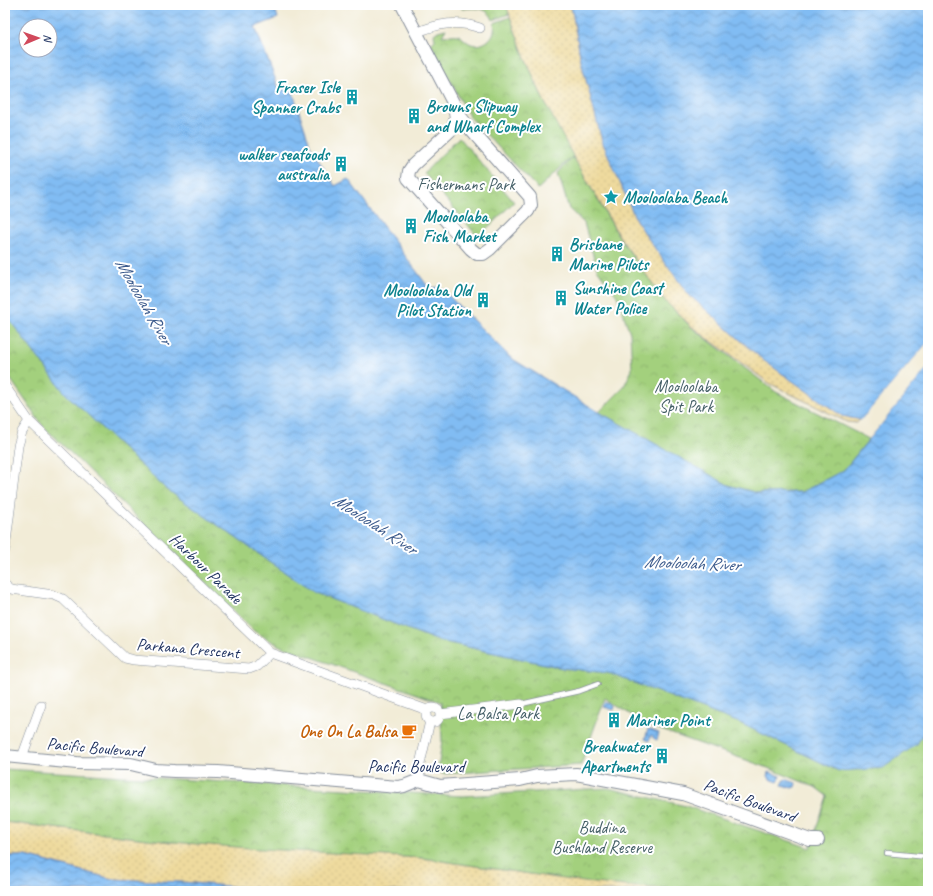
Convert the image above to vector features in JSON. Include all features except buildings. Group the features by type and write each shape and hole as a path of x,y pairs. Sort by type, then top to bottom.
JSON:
{"street":[{"path":"402,5 454,106 471,130 528,193 531,201 528,211 490,249 483,254 477,254 471,249 408,178 409,171 413,165 453,128 456,118 454,106"},
{"path":"416,32 436,25 459,23 480,28"},
{"path":"453,128 462,127 471,130"},
{"name":"Harbour Parade","path":"5,386 29,421 270,653 427,710"},
{"path":"5,550 18,446 22,432 29,421"},
{"name":"Parkana Crescent","path":"5,584 11,590 54,595 63,599 124,658 249,669 257,666 270,653"},
{"path":"440,714 521,704"},
{"path":"22,757 41,705"},
{"path":"430,708 436,708 440,714 438,720 434,722 430,721 426,717 427,710 430,708"},
{"path":"419,780 420,764 430,721"},
{"name":"Pacific Boulevard","path":"5,756 77,763 131,764 156,770 218,772 398,786 404,786 419,780 440,786 520,780 537,776 576,774 683,794 810,840 818,840"}],"lane":[{"path":"521,704 579,691 598,684"},
{"path":"887,853 928,857"}],"sand":[{"name":"Mooloolaba Beach","path":"506,5 571,5 581,61 636,220 688,294 900,369 857,423 847,422 769,383 692,327 665,301 621,239 562,138 523,53"},
{"path":"5,822 172,842 422,858 531,874 681,890 715,891 273,891 181,882 112,879 27,856 5,856"}],"green space":[{"path":"461,5 506,5 509,14 493,20 491,15 484,10 476,8 462,9"},
{"path":"510,17 523,53 543,99 573,156 538,189 469,116 431,44 435,40 434,34 438,31 446,29 442,36 458,35 471,44 476,45 485,43 494,32 494,23"},
{"name":"Fishermans Park","path":"459,137 514,202 478,237 424,173"},
{"name":"Mooloolaba Spit Park","path":"573,157 621,240 665,301 691,327 776,392 869,439 844,470 802,492 757,493 728,485 599,412 623,388 632,370 630,333 617,296 597,269 584,223 569,209 558,173"},
{"path":"5,314 65,393 165,488 313,592 436,640 563,668 608,673 740,723 839,771 917,744 928,725 928,891 715,891 638,887 584,882 422,858 262,849 172,842 5,822 5,769 462,796 608,788 686,806 810,848 827,796 815,787 763,766 647,725 605,698 581,765 442,774 438,770 442,740 440,702 280,646 254,631 42,425 5,371"}],"water":[{"name":"Mooloolah River","path":"5,5 274,5 278,18 255,27 280,91 291,87 311,148 335,186 348,179 429,288 440,287 511,358 599,412 728,485 757,493 802,492 844,470 928,367 928,725 917,744 883,768 839,771 740,723 608,673 563,668 436,640 313,592 165,488 65,393 5,314"},
{"path":"571,5 928,5 928,342 861,420 842,416 763,360 688,294 656,250 636,220 602,141 581,61"},
{"path":"606,701 615,706 614,710 604,707"},
{"path":"648,729 659,733 657,740 651,735 649,741 645,739"},
{"path":"769,772 780,776 778,782 770,779 768,776"},
{"path":"785,779 796,783 795,787 792,788 782,785"},
{"path":"5,856 26,856 112,879 181,882 273,891 5,891"}],"pier":[{"path":"928,342 928,345 862,422 861,420"},
{"path":"926,365 928,365 928,367 869,439 868,437"}],"place":[{"name":"Fraser Isle Spanner Crabs","path":"352,97"},
{"name":"Browns Slipway and Wharf Complex","path":"414,116"},
{"name":"walker seafoods australia","path":"341,164"},
{"name":"Mooloolaba Beach","path":"611,197"},
{"name":"Mooloolaba Fish Market","path":"411,226"},
{"name":"Brisbane Marine Pilots","path":"557,254"},
{"name":"Sunshine Coast Water Police","path":"561,298"},
{"name":"Mooloolaba Old Pilot Station","path":"483,300"},
{"name":"Mariner Point","path":"614,720"},
{"name":"One On La Balsa","path":"409,731"},
{"name":"Breakwater Apartments","path":"662,756"}],"park label":[{"name":"La Balsa Park","path":"498,713"},
{"name":"Buddina Bushland Reserve","path":"602,837"}]}
